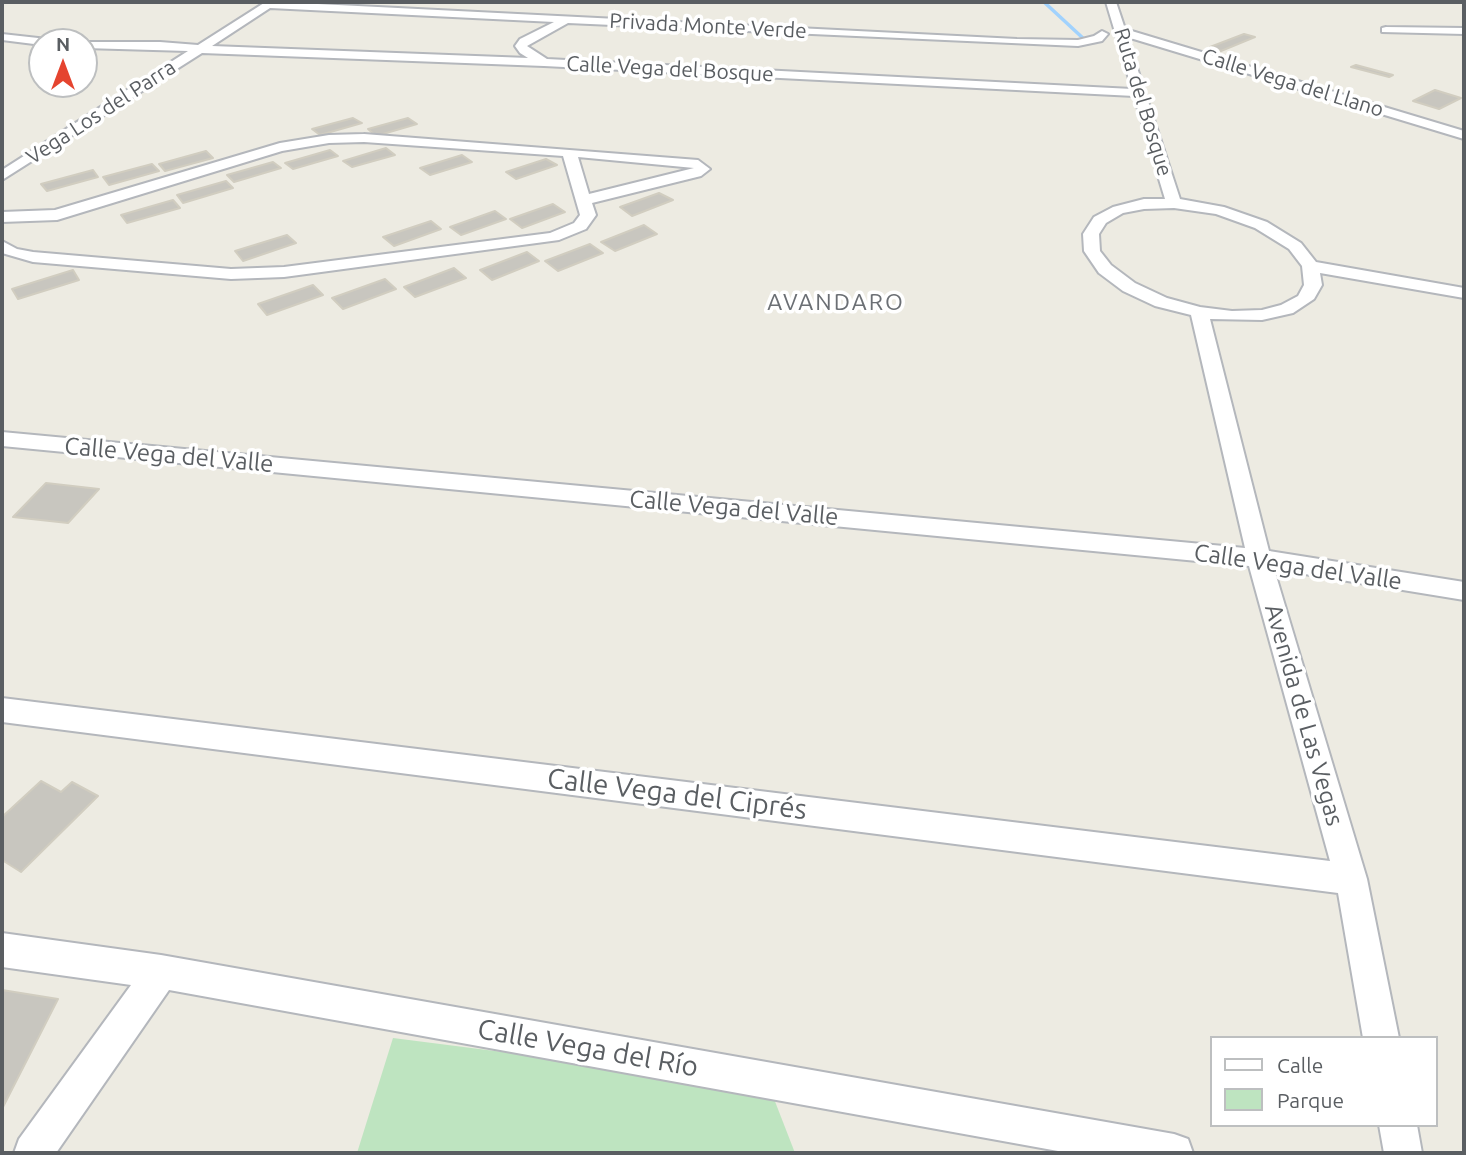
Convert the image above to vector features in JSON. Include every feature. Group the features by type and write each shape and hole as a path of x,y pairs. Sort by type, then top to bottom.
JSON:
{"street":[{"name":"Ruta del Bosque","path":"1111,2 1174,203"},
{"name":"Privada Monte Verde","path":"270,3 1028,43 1089,42 1098,39 1102,34"},
{"name":"Vega Los del Parra","path":"2,176 105,107 270,3"},
{"path":"544,62 524,51 521,46 524,41 570,19"},
{"path":"1386,30 1464,31"},
{"name":"Calle Vega del Llano","path":"1121,31 1464,135"},
{"path":"2,37 28,40"},
{"name":"Calle Vega del Bosque","path":"98,45 160,45 200,49 544,62 1141,93"},
{"path":"2,217 21,218 66,213 280,146 310,141 364,138 569,152 698,164 703,169 696,173 584,200"},
{"path":"2,246 12,253 33,257 231,274 284,272 553,236 572,230 588,215 569,152"},
{"path":"1174,203 1219,210 1261,225 1294,246 1310,265 1313,285 1305,299 1287,309 1262,315 1232,316 1199,312 1161,302 1129,287 1105,269 1092,251 1091,234 1100,220 1118,210 1144,204 1174,203"},
{"path":"2,233 21,218"},
{"path":"1310,265 1464,293"},
{"name":"Avenida de Las Vegas","path":"1199,312 1259,558 1351,878 1381,1036"},
{"name":"Calle Vega del Valle","path":"2,439 1259,558 1464,591"},
{"name":"Calle Vega del Ciprés","path":"2,710 1351,878"},
{"name":"Calle Vega del Río","path":"2,950 161,972 1174,1153"},
{"path":"33,1153 161,972"},
{"path":"1398,1127 1403,1153"}],"green space":[{"path":"393,1038 769,1086 795,1153 357,1153"}],"building":[{"path":"1244,34 1255,37 1221,51 1210,47"},
{"path":"1356,65 1393,75 1389,77 1351,67"},
{"path":"1435,90 1461,98 1439,109 1413,101"},
{"path":"353,118 362,123 320,135 312,129"},
{"path":"408,118 417,124 376,136 368,129"},
{"path":"386,148 395,155 352,167 343,161"},
{"path":"330,150 338,156 293,169 285,163"},
{"path":"206,151 213,158 165,171 159,164"},
{"path":"462,155 472,162 430,175 420,168"},
{"path":"546,159 557,165 516,179 506,172"},
{"path":"273,162 281,168 234,182 227,175"},
{"path":"152,164 159,171 109,185 103,177"},
{"path":"93,170 98,177 47,191 41,184"},
{"path":"226,181 233,188 183,203 177,195"},
{"path":"659,193 673,200 632,216 620,207"},
{"path":"173,200 180,208 127,223 121,215"},
{"path":"553,204 565,212 522,228 510,219"},
{"path":"495,211 506,219 461,235 450,227"},
{"path":"431,221 441,229 394,246 383,237"},
{"path":"644,225 657,234 615,251 601,242"},
{"path":"287,235 296,243 243,261 235,251"},
{"path":"590,244 603,253 558,271 545,261"},
{"path":"527,252 539,261 492,280 480,270"},
{"path":"454,268 466,278 415,297 404,287"},
{"path":"73,270 79,280 18,299 12,289"},
{"path":"385,279 396,289 343,309 332,298"},
{"path":"313,285 323,295 267,315 258,304"},
{"path":"46,483 99,489 68,523 13,517"},
{"path":"41,781 61,792 72,782 98,796 21,872 2,860 2,817"},
{"path":"2,990 58,999 2,1109"}],"waterway":[{"path":"1044,2 1085,40"}],"district":[{"name":"AVANDARO","path":"836,302"}]}
